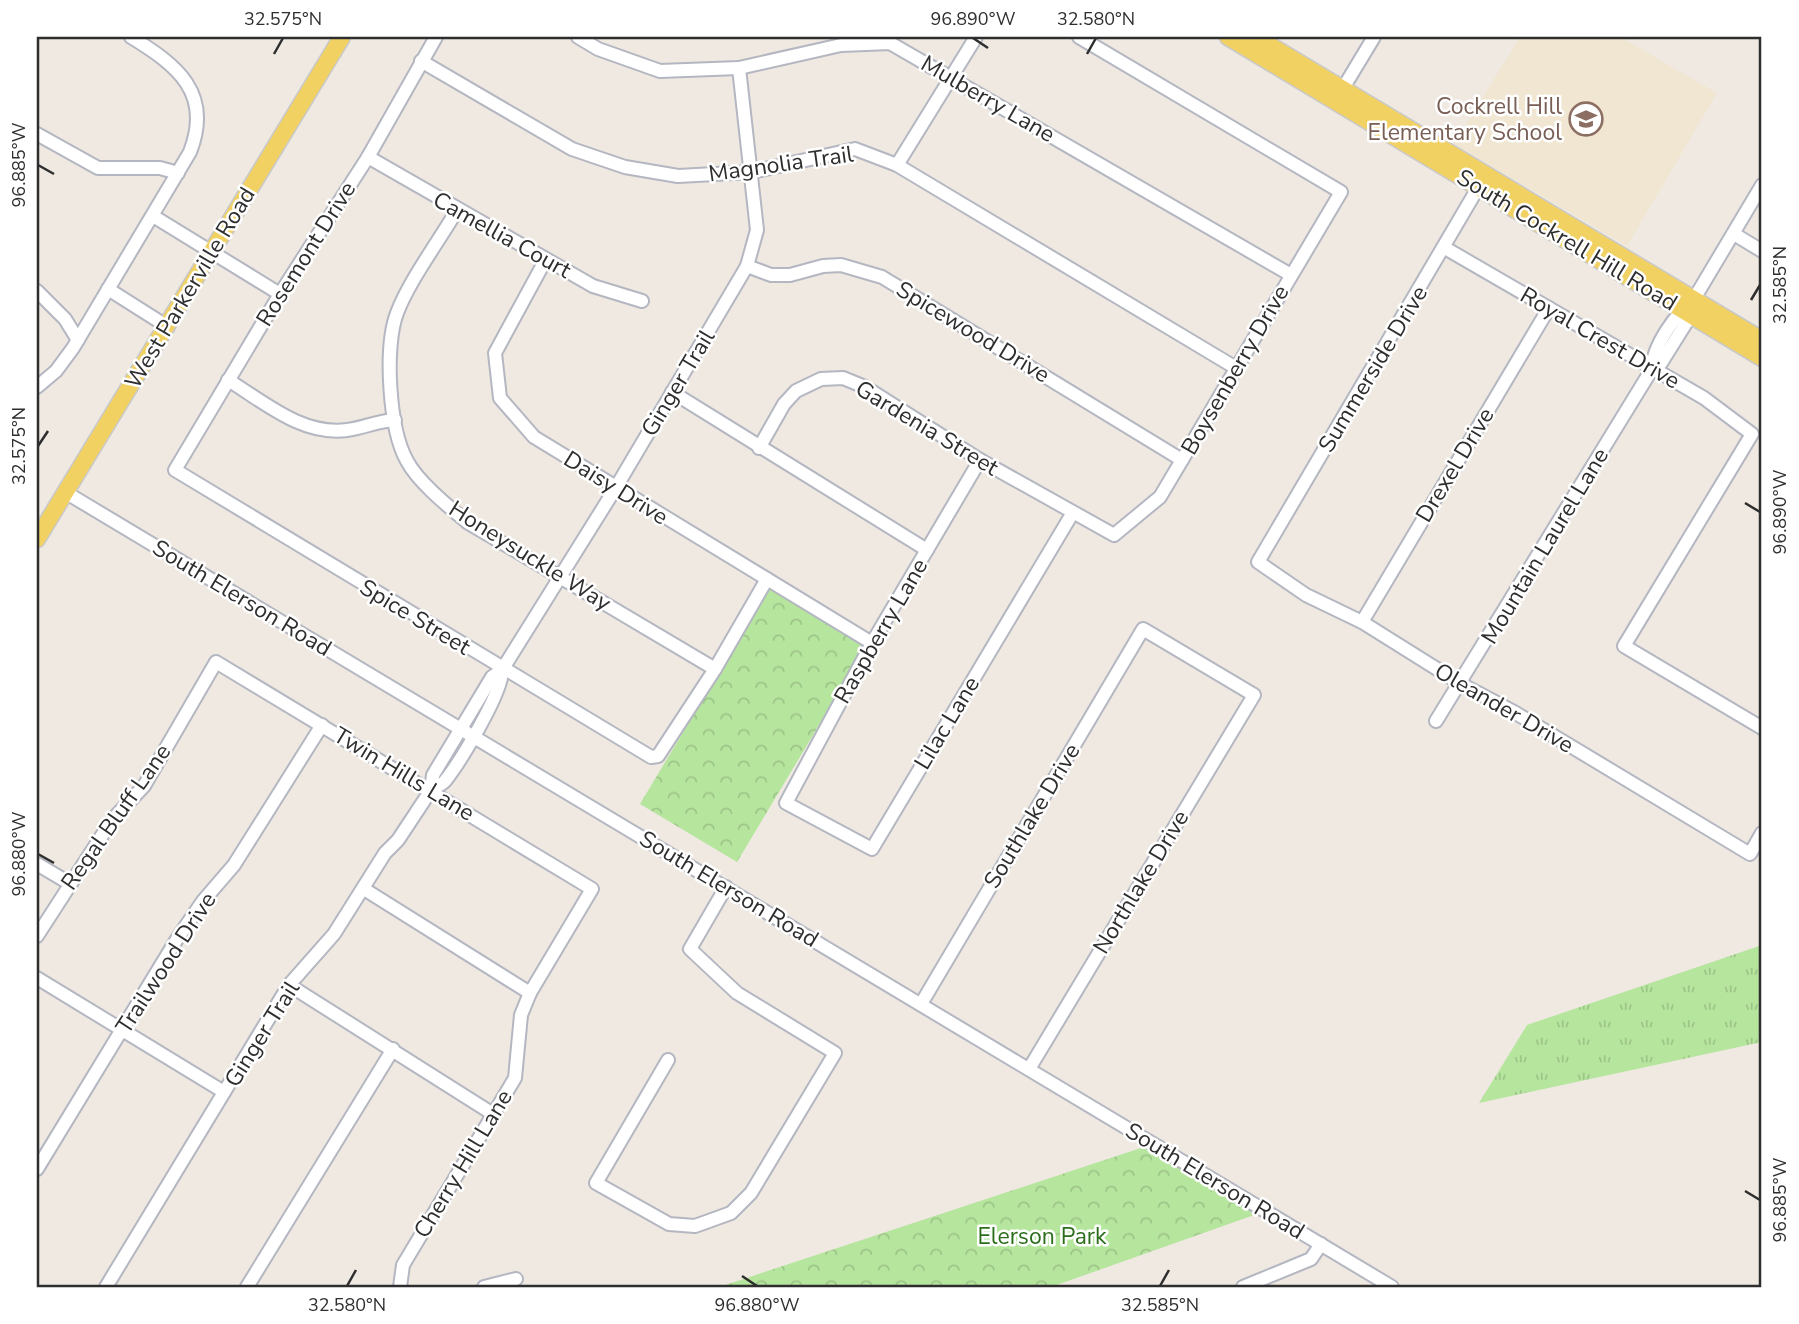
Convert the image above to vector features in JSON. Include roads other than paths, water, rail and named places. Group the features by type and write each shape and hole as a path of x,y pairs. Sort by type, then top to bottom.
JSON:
{"main road":[{"name":"West Parkerville Road","path":"37,539 342,37"},
{"name":"South Cockrell Hill Road","path":"1228,37 1339,95 1689,308 1762,358"},
{"name":"South Cockrell Hill Road","path":"1256,37 1339,95"},
{"name":"South Cockrell Hill Road","path":"1689,308 1762,340"}],"street":[{"path":"37,387 56,371 78,340 178,173 198,131 191,88 167,60 131,37"},
{"name":"Rosemont Drive","path":"175,470 280,294 368,157 436,37"},
{"name":"Mulberry Lane","path":"578,37 598,49 660,71 739,68 841,45 890,43 1291,275"},
{"path":"897,165 976,37"},
{"path":"1080,37 1098,41"},
{"path":"1339,95 1374,37"},
{"name":"Boysenberry Drive","path":"1098,41 1342,192 1160,497 1114,535"},
{"name":"Magnolia Trail","path":"421,61 572,149 678,176 752,172 855,149 897,165 1236,368"},
{"name":"Ginger Trail","path":"106,1287 289,985 334,934 385,853 398,839 431,790 443,783 466,732 502,683 502,670 615,489 747,266 757,230 739,68"},
{"path":"37,134 98,168 160,168 178,173"},
{"name":"Camellia Court","path":"368,157 593,286 642,301"},
{"name":"Summerside Drive","path":"1258,562 1482,181"},
{"name":"Mountain Laurel Lane","path":"1436,722 1652,369 1661,363 1689,308 1762,185"},
{"name":"Honeysuckle Way","path":"457,210 397,314 388,370 395,420 407,461 444,504 467,522 715,669"},
{"path":"153,216 280,294"},
{"path":"1734,234 1762,251"},
{"name":"Royal Crest Drive","path":"1445,248 1704,398 1752,434 1624,646 1762,728"},
{"name":"Daisy Drive","path":"546,259 495,353 500,398 534,437 615,489 872,643"},
{"name":"Spicewood Drive","path":"747,266 771,275 790,275 823,266 841,265 875,274 1182,460"},
{"path":"108,289 168,327"},
{"path":"37,291 65,319 78,340"},
{"name":"Drexel Drive","path":"1362,622 1549,308"},
{"name":"Gardenia Street","path":"759,448 784,404 796,391 821,379 843,378 865,387 980,460 1072,514 1114,535"},
{"path":"228,380 300,425 347,430 375,421 395,420"},
{"path":"672,392 927,550"},
{"name":"Raspberry Lane","path":"786,803 872,643 980,460"},
{"name":"Spice Street","path":"175,470 502,670 651,757 658,756 715,669"},
{"name":"South Elerson Road","path":"65,492 1392,1287"},
{"name":"Lilac Lane","path":"786,803 872,849 1072,514"},
{"name":"Oleander Drive","path":"1258,562 1306,595 1362,622 1461,684 1514,712 1750,854 1762,833"},
{"path":"715,669 767,579"},
{"name":"Northlake Drive","path":"1029,1069 1254,695 1143,629"},
{"name":"Southlake Drive","path":"921,1004 1143,629"},
{"name":"Twin Hills Lane","path":"216,662 592,889"},
{"name":"Regal Bluff Lane","path":"37,936 112,820 144,786 216,662"},
{"name":"Trailwood Drive","path":"37,1169 177,939 203,901 234,866 322,725"},
{"path":"37,864 69,883"},
{"path":"668,1060 596,1183 656,1220 682,1226 707,1223 731,1213 751,1193 835,1053 737,993 690,949 726,887"},
{"path":"364,889 530,993"},
{"name":"Cherry Hill Lane","path":"400,1287 403,1265 515,1078 521,1015 530,993 592,889"},
{"path":"37,978 224,1093"},
{"path":"289,985 493,1114"},
{"path":"247,1287 393,1049"},
{"path":"1243,1287 1311,1259 1321,1244"},
{"path":"484,1287 516,1279"}],"place":[{"name":"Cockrell Hill Elementary School","path":"1586,119"}],"park label":[{"name":"Elerson Park","path":"1042,1236"}]}
